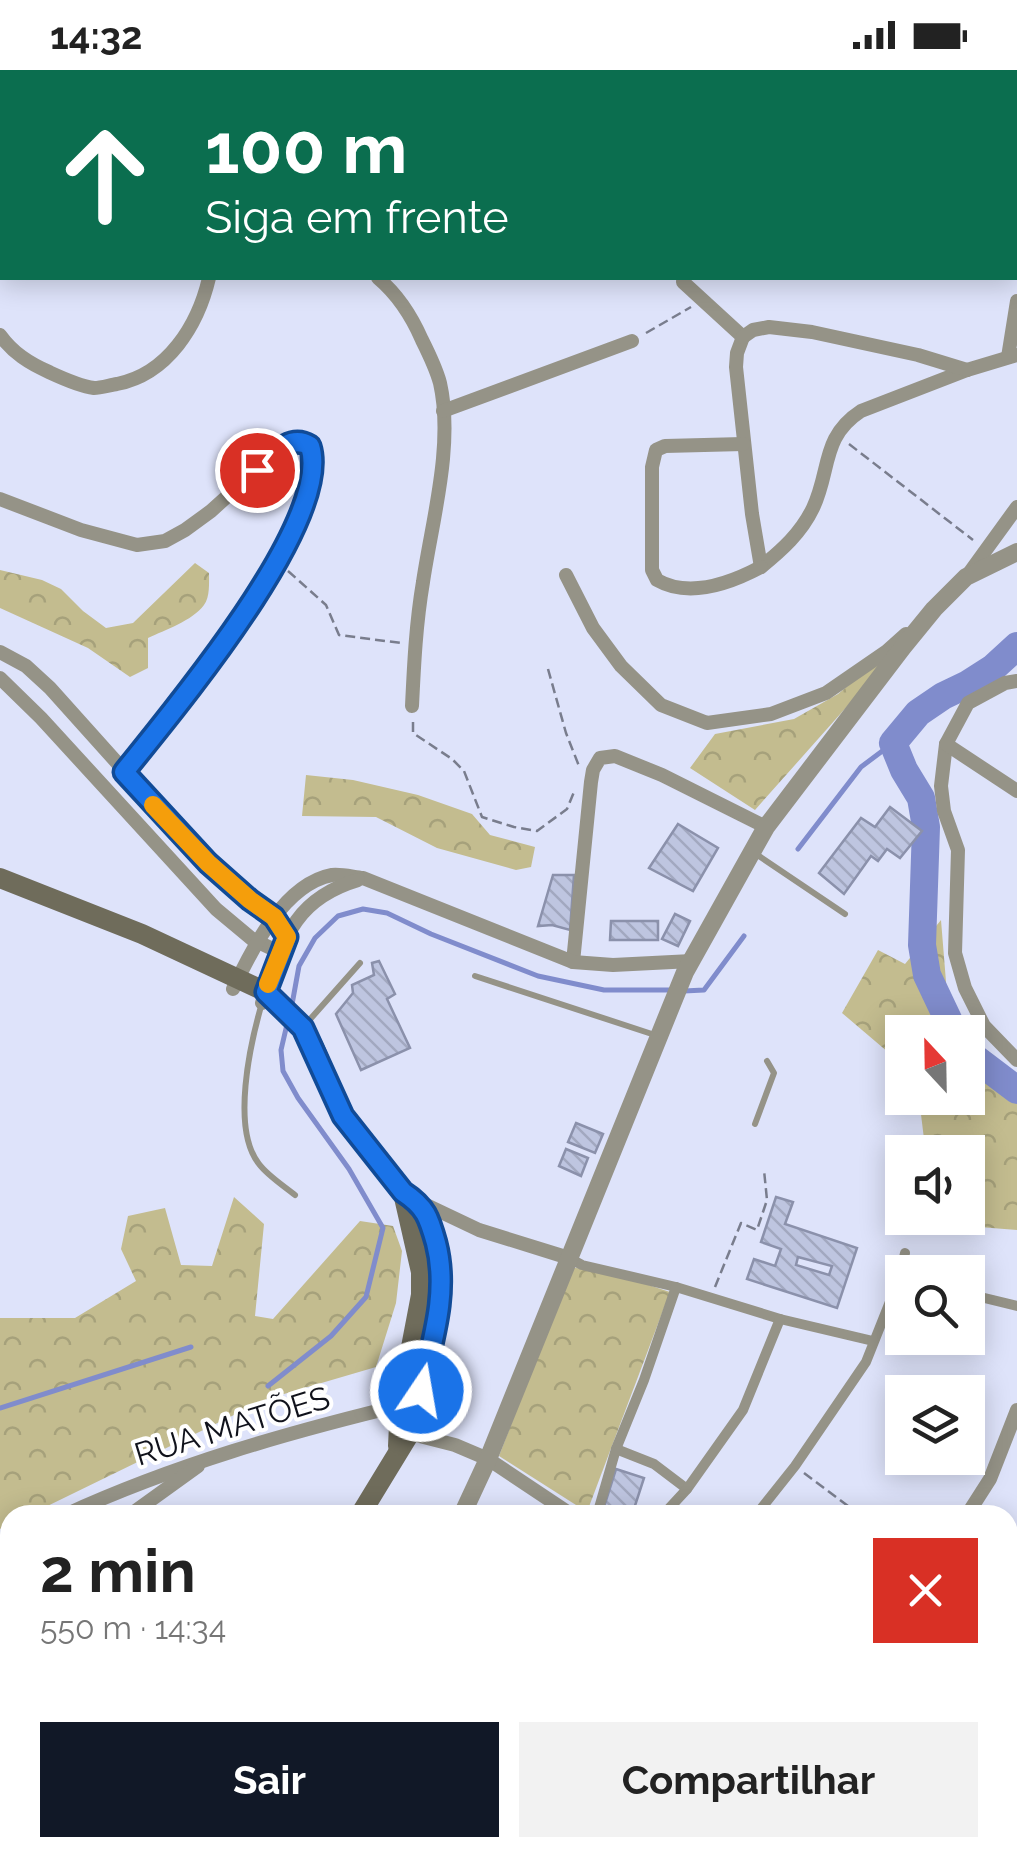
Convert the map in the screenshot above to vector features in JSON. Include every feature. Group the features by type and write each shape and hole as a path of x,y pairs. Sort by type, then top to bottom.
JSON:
{"main road":[{"path":"0,878 142,934 216,971 281,1010 343,1116 425,1210 442,1276 441,1299 408,1428 366,1505"}],"street":[{"path":"0,335 9,348 28,362 62,378 94,388 123,383 151,371 175,350 196,315 208,280"},
{"path":"380,280 414,322 436,370 443,412 438,494 422,584 412,706"},
{"path":"683,282 743,337"},
{"path":"743,444 665,446 654,452 652,570 657,580 681,588 712,586 761,567 799,532 814,506 836,434 847,420 967,370 1013,356 1017,301"},
{"path":"761,567 736,367 743,337 769,327 812,332 967,370"},
{"path":"443,412 632,341"},
{"path":"0,498 82,530 138,545 165,541 211,512 283,446 302,441 310,446 314,456 309,492 276,559 215,658 124,772"},
{"path":"467,1505 688,966 766,827 902,647 966,576 1017,507"},
{"path":"966,576 1017,552"},
{"path":"566,576 593,628 622,666 662,705 706,722 771,714 826,693 887,651 934,609"},
{"path":"0,652 26,666 50,688 208,863 274,917 287,937"},
{"path":"0,678 42,718 216,909 258,943 280,952"},
{"path":"1017,681 1005,682 968,703 946,744 941,786 944,811 958,850 955,953 965,988 984,1026 1017,1060"},
{"path":"946,744 1017,790"},
{"path":"573,962 590,782 600,758 615,756 662,775 766,827"},
{"path":"235,984 274,917 293,896 312,882 338,874 363,878 573,962 688,966"},
{"path":"281,1010 280,952 303,910 336,886 363,878"},
{"path":"410,1197 479,1230 582,1265 676,1286 780,1319 873,1341"},
{"path":"600,1505 616,1449 676,1286"},
{"path":"985,1298 1017,1306"},
{"path":"764,1505 866,1362 885,1314"},
{"path":"672,1505 744,1410 780,1319"},
{"path":"973,1505 990,1479 1017,1410"},
{"path":"408,1428 488,1460 557,1505"},
{"name":"RUA MATÕES","path":"87,1505 211,1456 408,1428"},
{"path":"616,1449 654,1464 687,1489"},
{"path":"144,1505 211,1456"}],"lane":[{"path":"752,851 845,914"},
{"path":"295,1196 260,1166 250,1150 244,1126 249,1047 281,1010 360,963"},
{"path":"475,976 658,1036"},
{"path":"755,1124 774,1073 767,1061"}],"path":[{"path":"632,341 702,300"},
{"path":"836,434 986,550"},
{"path":"276,559 326,606 339,635 415,645"},
{"path":"548,669 582,774"},
{"path":"412,706 413,733 464,770 482,817 538,832 567,809 574,792"},
{"path":"711,1298 741,1223 757,1230 767,1200 764,1170"},
{"path":"794,1466 847,1505"}],"green space":[{"path":"195,563 209,573 206,602 185,620 148,638 148,668 130,677 88,648 0,608 0,570 61,589 106,628 133,623"},
{"path":"890,658 755,810 690,768 715,734 794,719 838,694 870,667"},
{"path":"306,775 353,780 418,795 472,814 490,835 535,847 531,867 516,870 437,848 376,817 302,816"},
{"path":"941,920 947,994 956,1015 885,1015 885,1050 842,1013 878,950 905,964"},
{"path":"985,1060 1017,1085 1017,1230 985,1227 985,1135 924,1135 921,1115 985,1115"},
{"path":"234,1197 264,1224 255,1316 273,1319 360,1221 393,1226 402,1251 396,1303 376,1367 267,1399 50,1505 0,1505 0,1318 75,1318 136,1281 121,1249 128,1216 165,1208 181,1265 212,1266"},
{"path":"571,1267 621,1276 670,1292 590,1505 576,1505 499,1456"}],"building":[{"path":"890,807 922,831 900,858 887,849 878,861 871,856 844,894 819,873 861,818 875,827"},
{"path":"678,824 718,848 693,891 649,868"},
{"path":"553,875 574,875 570,930 538,926"},
{"path":"675,914 690,921 678,946 662,939"},
{"path":"611,921 658,921 658,940 610,940"},
{"path":"379,961 395,994 387,999 410,1048 361,1070 336,1014 353,993 352,985 374,975 372,963"},
{"path":"576,1123 603,1134 595,1153 568,1142"},
{"path":"566,1149 588,1158 581,1176 559,1166"},
{"path":"776,1197 793,1202 785,1224 857,1248 837,1308 747,1279 754,1259 775,1266 781,1249 761,1242","holes":["798,1257 832,1266 829,1275 796,1265"]},
{"path":"616,1469 644,1478 635,1505 605,1505"}],"waterway":[{"path":"946,1015 927,975 922,945 926,827 921,798 893,743 918,713 993,668 1017,646"},
{"path":"798,849 861,767 893,743"},
{"path":"291,1010 299,966 315,938 338,916 363,909 387,913 538,976 604,990 673,990"},
{"path":"684,991 704,990 744,936"},
{"path":"268,1386 331,1336 366,1297 383,1228 349,1169 283,1071 281,1050 288,1020"},
{"path":"985,1066 1017,1090"},
{"path":"0,1408 191,1347"}],"slow traffic":[{"path":"153,805 208,863 274,917 287,937 268,984"}],"route":[{"path":"257,470 293,442 302,441 310,446 314,456 302,512 240,621 124,772 208,863 274,917 287,937 266,992 303,1028 343,1116 403,1192 425,1210 442,1276 441,1299 421,1391"}]}
